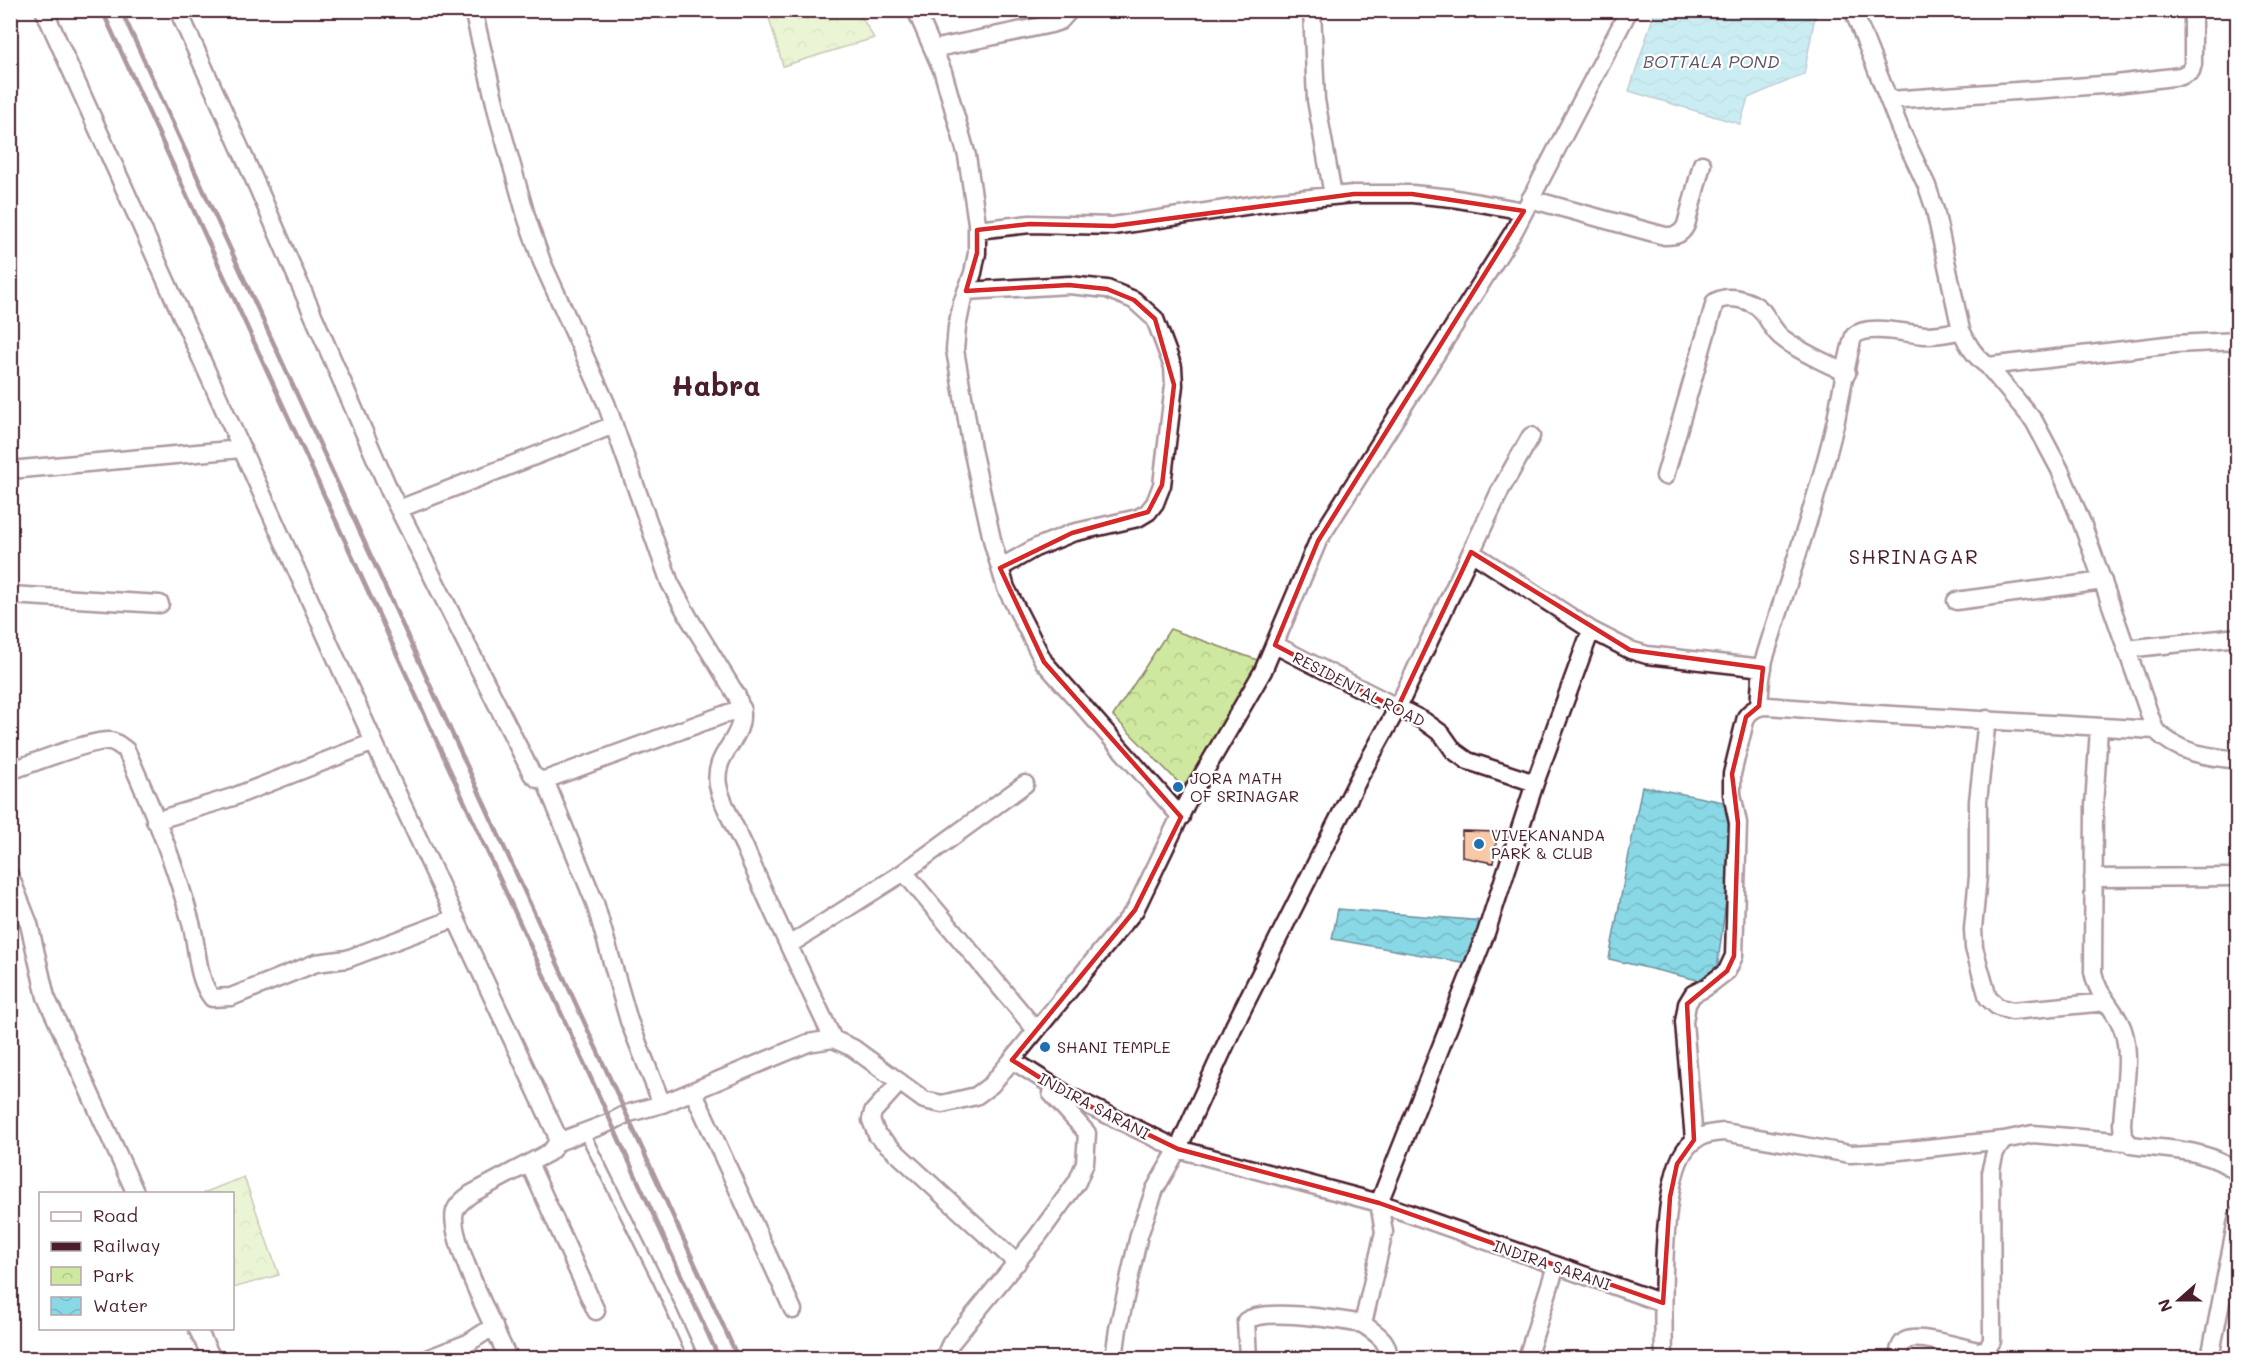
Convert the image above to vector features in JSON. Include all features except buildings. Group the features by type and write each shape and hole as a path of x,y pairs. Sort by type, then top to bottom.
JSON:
{"street":[{"path":"44,10 374,742 558,1142"},
{"path":"177,10 399,509 532,774 538,779 545,780 742,708"},
{"path":"473,10 499,120 527,219 542,262 592,370 614,425 670,583 738,696 742,708 742,722 719,763 719,788 833,1039"},
{"path":"916,10 943,72 967,156 977,230 977,253 957,327 955,350 972,449 1006,588 1044,662 1181,817"},
{"path":"933,49 1051,24 1060,21 1070,10"},
{"path":"1312,10 1316,100 1333,195"},
{"path":"508,1359 461,1251 454,1222 455,1211 460,1203 471,1194 549,1153 558,1142 626,1114 662,1104 808,1044 833,1039 853,1048 924,1100 942,1104 976,1096 991,1085 1012,1060 1135,910 1188,800 1263,670 1318,542 1527,205 1629,10"},
{"path":"1853,10 1927,186 1935,210 1961,330 1969,348 1988,366 2034,422 2045,441 2082,523 2155,730 2166,741 2194,754 2238,760"},
{"path":"1889,100 2116,84 2181,76 2191,71 2193,64 2193,10"},
{"path":"977,230 1030,224 1113,226 1216,209 1333,195 1412,194 1527,205 1665,236 1674,236 1682,233 1686,225 1702,164"},
{"path":"966,291 1069,285 1107,289 1134,300 1155,319 1173,367 1174,385 1162,485 1148,513 1138,518 1072,533 1035,548 1000,568"},
{"path":"1665,476 1715,302 1722,298 1754,305 1782,338 1803,352 1847,373"},
{"path":"1760,706 1763,668 1812,509 1847,373 1850,343 1855,335 1880,330 1926,335 1961,330"},
{"path":"1988,366 2175,344 2238,341"},
{"path":"399,509 614,425"},
{"path":"1114,1359 1118,1329 1139,1235 1155,1189 1178,1149 1239,1015 1397,709 1501,489 1530,436"},
{"path":"10,470 241,449"},
{"path":"1471,552 1591,630 1630,650 1647,655 1763,668"},
{"path":"1956,601 2103,581"},
{"path":"10,596 160,604"},
{"path":"1363,1324 1384,1232 1379,1203 1486,933 1535,783 1591,630"},
{"path":"2126,649 2238,637"},
{"name":"RESIDENTAL ROAD","path":"1275,645 1424,721 1442,734 1454,751 1468,761 1535,783"},
{"path":"1695,1140 1684,1022 1687,1004 1693,994 1727,971 1734,956 1738,823 1732,794 1732,774 1746,717 1760,706 2155,730"},
{"path":"1987,719 1978,801 1978,876 1973,929 1974,948 1988,998 1998,1007 2012,1011 2107,1002"},
{"path":"2099,728 2094,806 2093,972 2098,992 2117,1015 2127,1045 2123,1136 2131,1145 2209,1156 2225,1162 2238,1173"},
{"path":"10,771 91,744 108,741 126,750 175,872 191,922 202,980 212,998 231,997 316,963 347,959 456,918"},
{"path":"155,821 233,797 374,742"},
{"path":"545,780 595,903 629,1021 662,1104"},
{"path":"789,945 904,872 1025,784"},
{"path":"904,872 1036,1030"},
{"path":"10,876 28,924 46,997 135,1192"},
{"path":"2093,878 2238,877"},
{"name":"INDIRA SARANI","path":"1012,1060 1069,1096 1178,1149 1379,1203 1663,1303"},
{"path":"944,1359 951,1344 1017,1263 1077,1182 1085,1163 1088,1133 1030,1071"},
{"path":"900,1082 873,1112 871,1120 877,1135 1017,1263"},
{"path":"693,1091 793,1310"},
{"path":"1664,1359 1663,1303 1670,1197 1677,1164 1685,1149 1708,1133 1724,1132 1850,1154 2004,1140 2033,1134 2127,1142"},
{"path":"1898,1359 1899,1348 1905,1341 1916,1338 1978,1351 1987,1349 1992,1341 1991,1169 1995,1152 2004,1140"},
{"path":"529,1163 596,1311"},
{"path":"2210,1359 2238,1215"},
{"path":"1527,1359 1556,1266"},
{"path":"1248,1359 1246,1321 1256,1316 1315,1316 1363,1324 1387,1345 1387,1359"},
{"path":"429,1359 468,1343 494,1326"},
{"path":"198,1330 212,1359"}],"lane":[{"path":"584,1132 659,1283 693,1359"}],"highlighted area":[{"path":"1354,194 1412,194 1524,211 1318,541 1275,645 1397,709 1471,552 1630,650 1763,668 1759,706 1746,717 1732,774 1738,823 1734,956 1727,971 1687,1004 1694,1140 1677,1164 1670,1197 1663,1303 1379,1203 1178,1149 1069,1096 1012,1060 1135,910 1181,817 1044,662 1000,568 1072,533 1148,512 1162,485 1174,385 1155,319 1134,300 1107,289 1069,285 966,291 977,253 977,230 1030,224 1113,226"}],"green space":[{"path":"767,11 858,11 874,38 783,66"},
{"path":"1170,629 1263,662 1183,787 1113,716"},
{"path":"244,1177 279,1275 234,1288 234,1192 206,1192"}],"water":[{"name":"BOTTALA POND","path":"1655,11 1816,11 1804,74 1748,98 1740,124 1629,91"},
{"path":"1642,786 1739,805 1715,984 1609,959"},
{"path":"1338,909 1483,921 1466,963 1332,939"}],"railway":[{"path":"102,10 719,1358"},
{"path":"121,10 738,1358"}],"place":[{"name":"JORA MATH OF SRINAGAR","path":"1178,787"},
{"name":"VIVEKANANDA PARK & CLUB","path":"1479,844"},
{"name":"SHANI TEMPLE","path":"1045,1047"}],"district":[{"name":"Habra","path":"716,386"},
{"name":"SHRINAGAR","path":"1914,557"}]}
